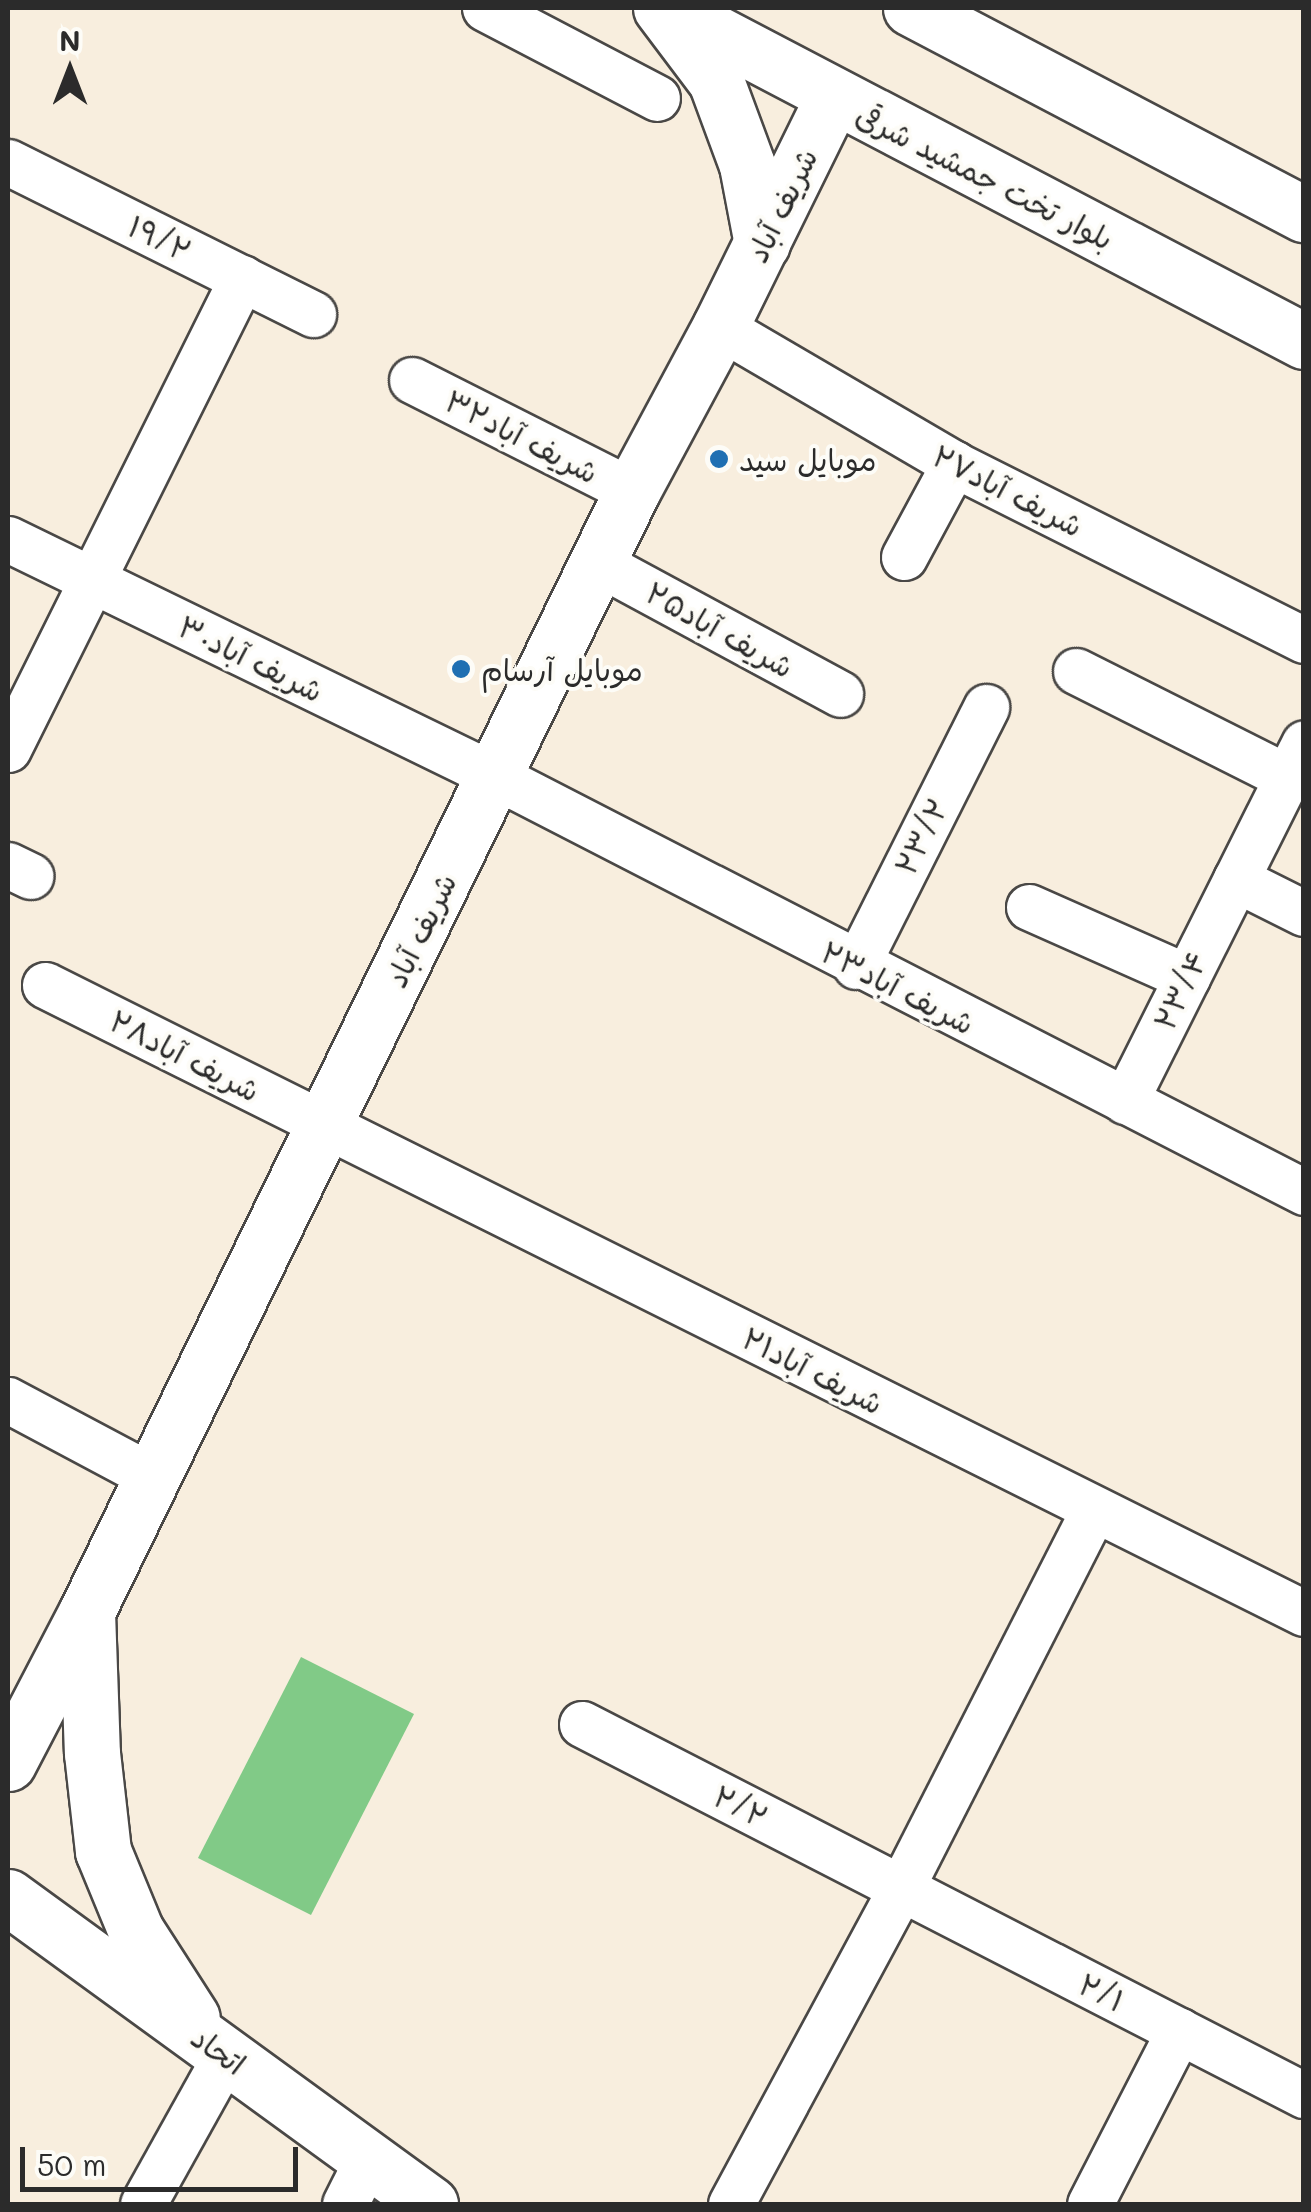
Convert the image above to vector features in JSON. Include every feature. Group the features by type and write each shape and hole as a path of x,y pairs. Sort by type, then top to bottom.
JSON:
{"main road":[{"name":"بلوار تخت جمشید شرقی","path":"664,8 1304,341"},
{"path":"664,8 716,81 747,165 762,244"},
{"path":"911,8 1304,214"},
{"name":"شریف آباد","path":"8,1762 87,1611 600,564 632,491 720,327 833,97"},
{"path":"87,1611 92,1753 102,1852 136,1931 216,2048"},
{"name":"اتحاد","path":"8,1897 216,2048 356,2182 430,2204"}],"street":[{"path":"486,8 656,98"},
{"name":"۱۹/۲","path":"8,162 313,314"},
{"path":"8,749 242,278"},
{"name":"شریف آباد۲۷","path":"720,327 954,464 1304,640"},
{"name":"شریف آباد۳۲","path":"412,380 632,491"},
{"path":"904,557 954,464"},
{"name":"شریف آباد۳۰","path":"8,539 495,776"},
{"name":"شریف آباد۲۵","path":"600,564 840,694"},
{"path":"1076,671 1295,760"},
{"name":"۲۳/۲","path":"856,966 986,707"},
{"name":"۲۳/۴","path":"1125,1102 1295,760"},
{"name":"شریف آباد۲۳","path":"495,776 856,966 1304,1192"},
{"path":"1236,879 1304,914"},
{"path":"1030,907 1187,977"},
{"name":"شریف آباد۲۸","path":"45,985 324,1126"},
{"name":"شریف آباد۲۱","path":"324,1126 1304,1613"},
{"path":"8,1400 151,1476"},
{"path":"731,2204 901,1888 1094,1510"},
{"name":"۲/۲","path":"582,1724 901,1888"},
{"name":"۲/۱","path":"901,1888 1304,2095"},
{"path":"1090,2204 1179,2031"},
{"path":"142,2204 216,2048"}],"green space":[{"path":"301,1657 414,1714 311,1915 198,1858"}],"place":[{"name":"موبایل سید","path":"719,459"},
{"name":"موبایل آرسام","path":"461,669"}]}
